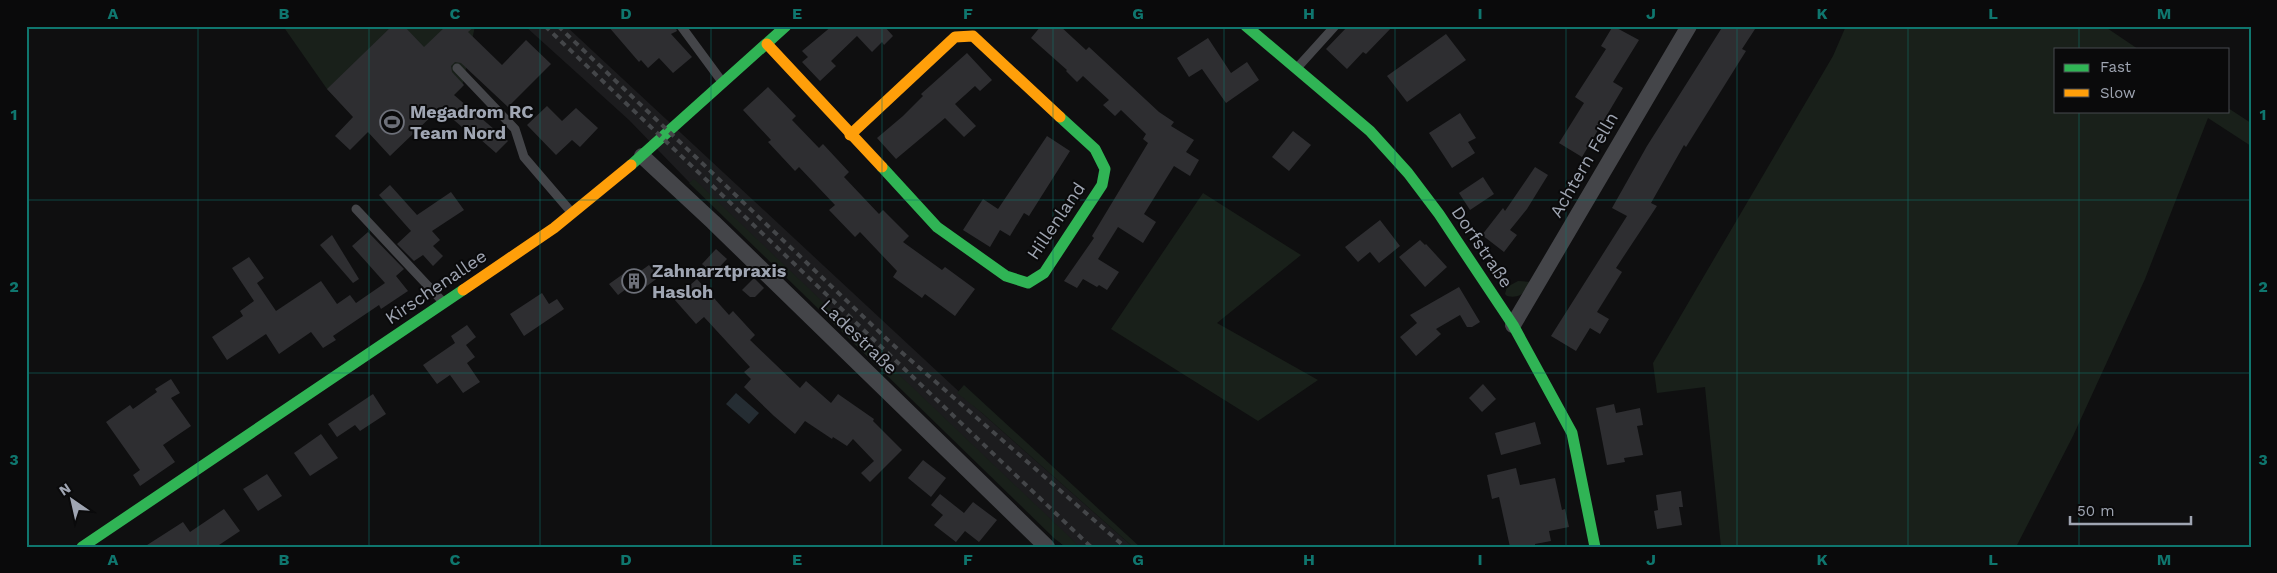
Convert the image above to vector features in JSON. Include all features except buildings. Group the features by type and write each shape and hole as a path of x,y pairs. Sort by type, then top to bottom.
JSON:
{"street":[{"name":"Dorfstraße","path":"1246,26 1374,128 1439,214 1513,325 1572,433 1594,534 1595,547"},
{"name":"Achtern Felln","path":"1513,325 1688,26"},
{"name":"Kirschenallee","path":"82,547 444,303 572,214 642,156 767,44 781,28"},
{"name":"Hillenland","path":"767,44 850,134 937,227 1006,276 1028,283 1044,272 1102,185 1105,169 1095,149 973,36 955,37 850,134"},
{"name":"Ladestraße","path":"642,156 713,222 1047,547"}],"lane":[{"path":"681,26 723,83"},
{"path":"1297,68 1335,26"},
{"path":"457,68 515,129 524,157 572,214"},
{"path":"356,209 444,303"}],"shaded area":[{"name":"Megadrom RC Team Nord","path":"283,26 475,26 462,87 390,155 327,89"},
{"path":"525,26 566,26 982,413 1133,547 1065,547 688,181 629,120"},
{"path":"1846,26 2104,26 2137,48 2054,48 2054,112 2230,112 2230,109 2251,123 2251,146 2208,118 2145,279 2073,436 2016,547 1721,547 1705,387 1657,393 1653,363 1833,56"},
{"path":"694,179 1080,547 1066,547 1055,539 689,183"},
{"path":"1203,193 1301,255 1217,323 1318,380 1258,421 1111,329"},
{"path":"1518,281 1532,282 1519,296 1507,296 1505,294 1507,287"},
{"path":"964,385 1140,547 1133,547 957,393"},
{"path":"736,393 759,413 749,424 726,404"}],"railway":[{"path":"545,26 1091,547"},
{"path":"558,26 891,343 1125,547"}],"traffic: fast":[{"path":"631,165 786,26"},
{"path":"1246,26 1370,131 1408,173 1439,214 1513,325 1572,433 1595,547"},
{"path":"882,167 937,227 1006,276 1028,283 1044,273 1102,185 1105,169 1095,149 1060,117"},
{"path":"82,547 463,290"}],"traffic: slow":[{"path":"850,135 955,37 973,36 1060,117"},
{"path":"767,44 882,167"},
{"path":"463,290 554,228 631,165"}],"place":[{"name":"Megadrom RC Team Nord","path":"392,122"},
{"name":"Zahnarztpraxis Hasloh","path":"634,281"}]}
